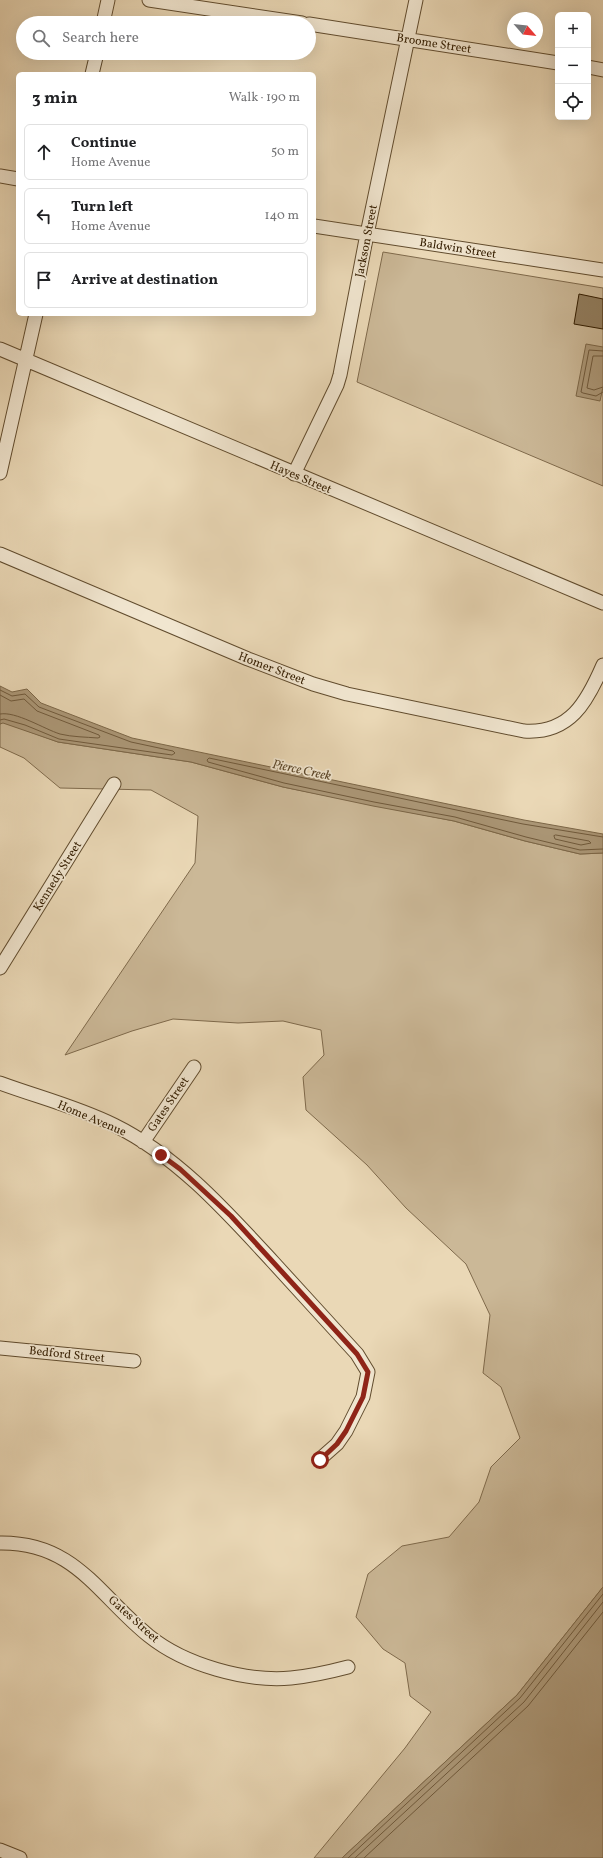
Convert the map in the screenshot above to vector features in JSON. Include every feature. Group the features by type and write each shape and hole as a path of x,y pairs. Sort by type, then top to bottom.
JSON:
{"street":[{"path":"105,16 108,0"},
{"path":"149,0 255,16"},
{"name":"Jackson Street","path":"294,474 337,386 416,0"},
{"name":"Broome Street","path":"316,25 555,63"},
{"path":"92,72 95,60"},
{"path":"591,68 603,70"},
{"path":"0,176 16,179"},
{"name":"Baldwin Street","path":"316,226 603,270"},
{"path":"0,473 36,316"},
{"name":"Hayes Street","path":"0,349 603,603"},
{"name":"Homer Street","path":"0,554 248,659 333,690 524,731 536,732 558,726 572,717 593,687 603,665"},
{"name":"Kennedy Street","path":"0,968 114,784"},
{"name":"Gates Street","path":"143,1142 194,1066"},
{"name":"Home Avenue","path":"0,1083 91,1115 114,1125 143,1142 180,1169 231,1216 357,1354 368,1372 363,1397 346,1431 337,1444 320,1460"},
{"name":"Bedford Street","path":"0,1348 134,1361"},
{"name":"Gates Street","path":"0,1543 14,1543 34,1547 58,1555 80,1570 149,1636 172,1651 215,1669 261,1678 291,1678 319,1674 348,1667"},
{"path":"0,1850 20,1858"}],"shaded area":[{"path":"383,252 603,288 603,486 357,382"},
{"path":"3,722 58,742 191,762 283,787 454,821 525,841 580,854 603,853 603,1587 517,1695 342,1858 314,1858 405,1748 431,1712 410,1696 405,1663 383,1649 356,1617 368,1574 402,1546 449,1537 479,1502 491,1467 520,1438 501,1387 483,1373 490,1315 466,1264 406,1208 367,1165 306,1110 303,1077 324,1055 321,1030 283,1021 238,1023 173,1019 132,1031 65,1055 195,863 198,816 151,790 60,788 24,758 0,747 0,724"}],"water":[{"path":"586,344 603,347 603,387 600,401 576,396"},
{"path":"0,686 12,692 27,689 41,703 132,738 524,820 603,834 603,853 580,854 525,841 454,821 283,787 191,762 58,742 3,723 0,724"},
{"path":"603,1587 603,1858 342,1858 517,1695"}],"building":[{"path":"579,294 603,299 603,329 574,324"}],"route":[{"path":"161,1155 180,1169 231,1216 357,1354 368,1372 363,1397 346,1431 337,1444 320,1460"}],"water label":[{"name":"Pierce Creek","path":"302,769"}]}
